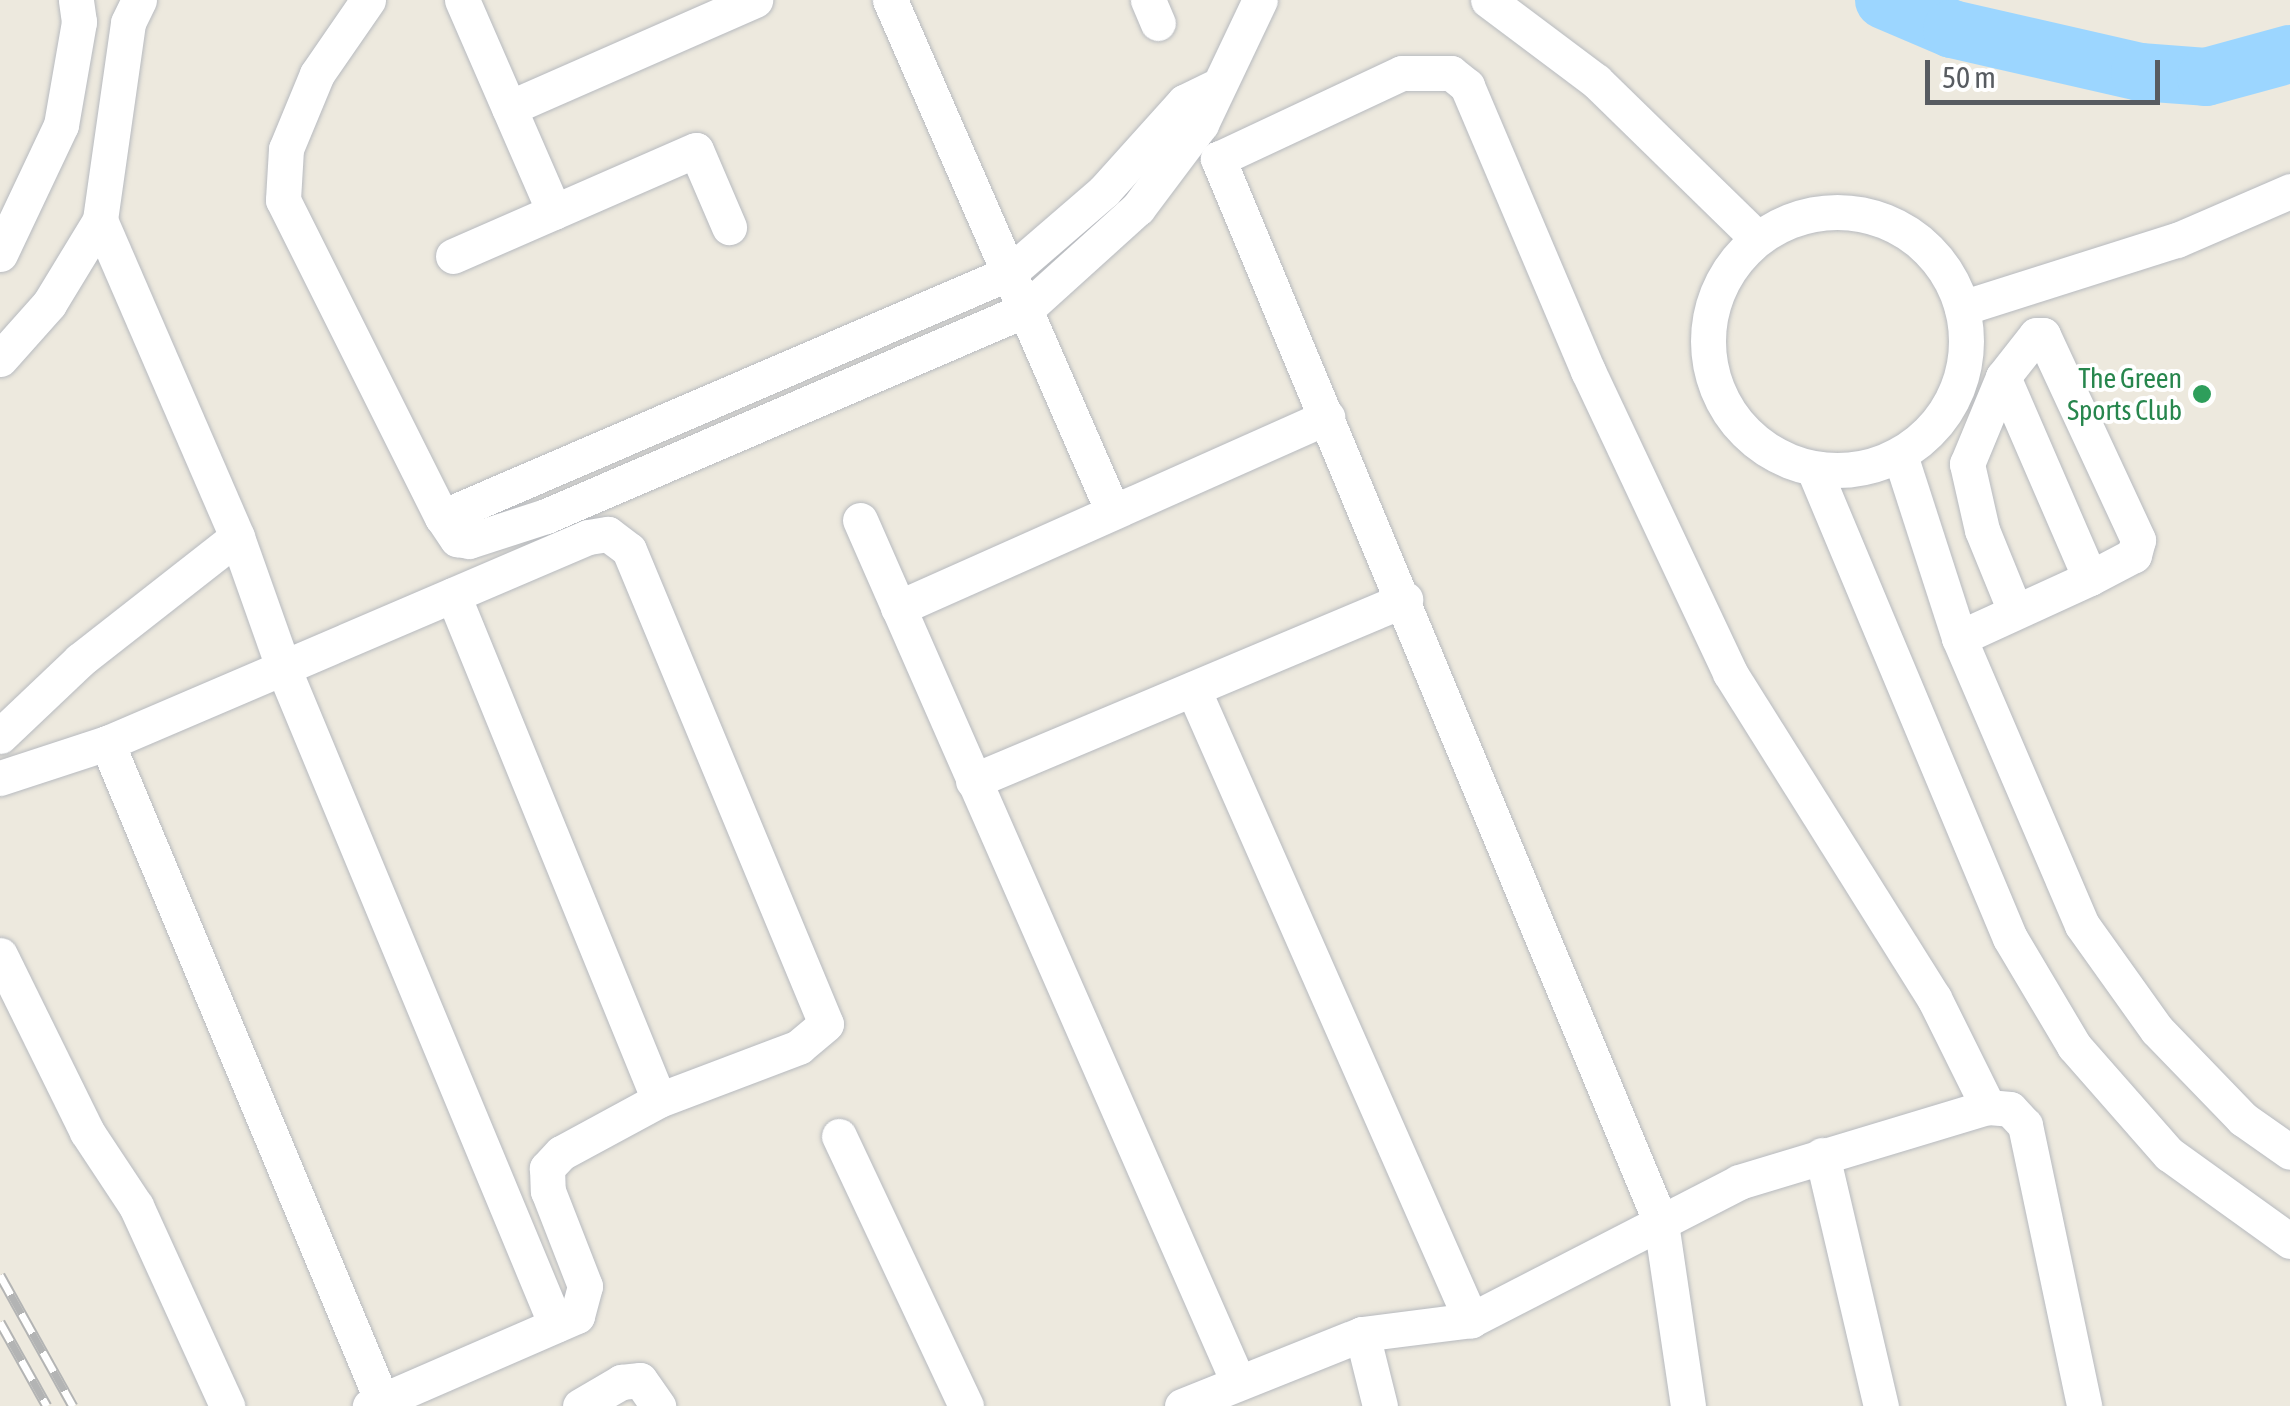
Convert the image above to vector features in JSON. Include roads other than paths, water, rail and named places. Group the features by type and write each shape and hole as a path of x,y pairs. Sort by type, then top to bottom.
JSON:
{"street":[{"path":"0,254 61,125 79,22 76,0"},
{"path":"0,359 49,304 100,220 128,23 139,0"},
{"path":"368,0 318,74 292,134 283,200 442,518 458,539 469,541 546,516 1025,310 1138,208 1201,124 1213,88 1260,0"},
{"path":"462,0 554,212"},
{"path":"509,108 756,0"},
{"path":"890,0 1112,512"},
{"path":"1488,0 1596,81 1758,238"},
{"path":"1688,1406 1662,1223 1218,159 1402,73 1451,73 1467,86 1588,371 1730,673 1934,998 1988,1107"},
{"path":"442,518 1009,273 1104,192 1184,102 1213,88"},
{"path":"453,256 696,150 729,227"},
{"path":"1962,308 2176,240 2290,190"},
{"path":"1823,212 1879,218 1916,238 1945,269 1962,308 1966,351 1956,393 1933,429 1900,455 1858,470 1814,470 1774,455 1741,429 1718,393 1708,351 1711,308 1728,269 1758,238 1795,218 1823,212"},
{"path":"100,220 237,537 284,670 556,1325"},
{"path":"1959,638 2134,555 2138,540 2043,335 2030,337 2003,377 1968,464 1982,530 2015,611"},
{"path":"2003,377 2090,578"},
{"path":"898,608 1327,417"},
{"path":"1900,455 1959,638 2082,925 2157,1030 2244,1120 2290,1152"},
{"path":"1814,470 2002,920 2074,1046 2169,1154 2290,1241"},
{"path":"860,520 973,781 1248,1389"},
{"path":"0,778 107,743 588,537 608,534 629,550 820,1000 826,1024 799,1047 659,1100 561,1153 547,1168 548,1190 585,1286 577,1316 376,1403 107,743"},
{"path":"0,736 80,660 237,537"},
{"path":"453,595 659,1100"},
{"path":"973,781 1405,600"},
{"path":"1193,689 1471,1320"},
{"path":"0,955 87,1132 136,1206 226,1406"},
{"path":"1182,1406 1248,1389 1362,1334 1471,1320 1739,1182 1988,1107 2010,1109 2024,1125 2084,1406"},
{"path":"839,1136 966,1406"},
{"path":"1822,1155 1881,1406"},
{"path":"1362,1334 1380,1406"},
{"path":"580,1406 622,1382 640,1380 658,1406"}],"waterway":[{"path":"1884,0 1952,29 2140,72 2206,77 2290,54"}],"railway":[{"path":"0,1275 73,1406"},
{"path":"0,1322 47,1406"}],"place":[{"name":"The Green Sports Club","path":"2202,394"}]}
